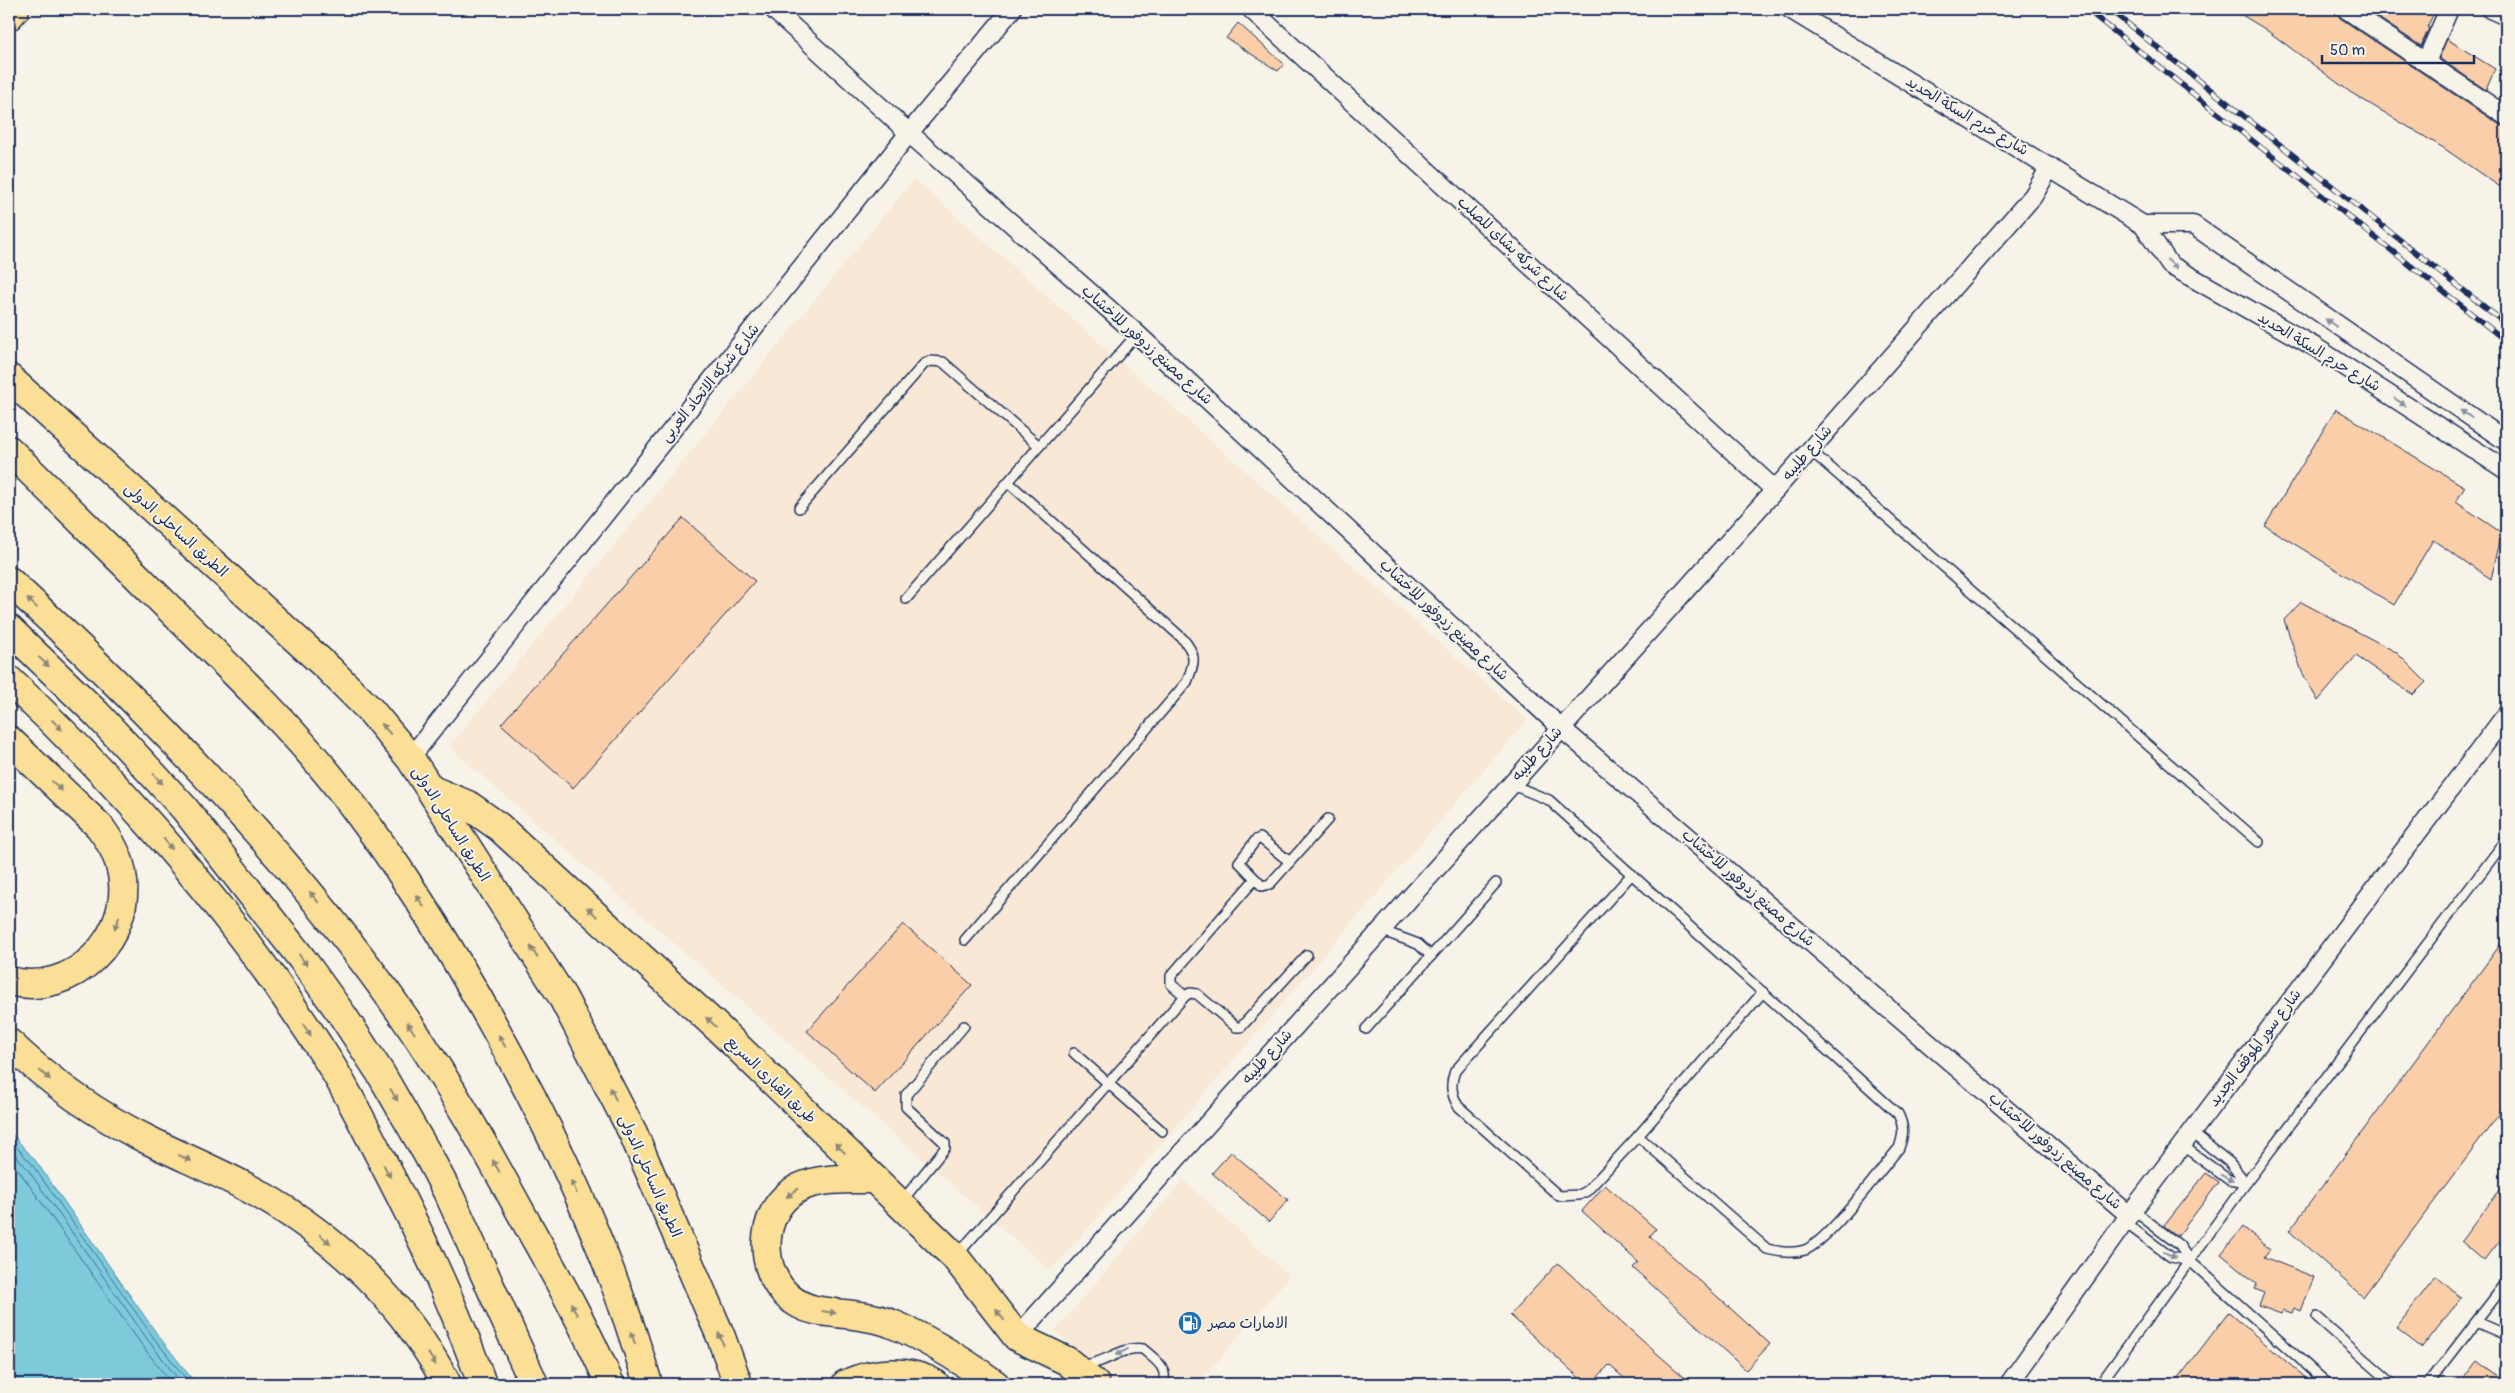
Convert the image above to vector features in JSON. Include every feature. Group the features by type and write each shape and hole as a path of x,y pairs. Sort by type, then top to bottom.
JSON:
{"main road":[{"path":"9,16 15,9"},
{"name":"الطريق الساحلى الدولى","path":"9,378 329,669 370,711 410,758 432,790 476,864 536,955 594,1056 633,1133 717,1328 738,1384"},
{"path":"9,450 264,701 331,778 383,844 430,915 472,987 552,1137 587,1214 618,1293 648,1384"},
{"path":"9,581 56,624 212,784 314,896 404,1017 488,1152 571,1302 610,1384"},
{"path":"9,629 97,714 184,808 261,904 343,1016 382,1074 429,1156 451,1199 534,1384"},
{"path":"9,680 82,750 155,830 249,947 291,1005 330,1064 416,1225 458,1320 482,1384"},
{"path":"9,740 99,826 110,840 122,873 124,892 116,926 108,942 83,968 50,982 32,984 9,981"},
{"name":"طريق القبارى السريع","path":"432,790 468,805 499,826 718,1028 872,1179 901,1204 955,1257 1017,1337 1067,1361 1094,1384"},
{"path":"9,1043 53,1081 114,1123 257,1193 320,1234 375,1285 400,1313 422,1343 447,1384"},
{"path":"872,1179 831,1179 810,1182 792,1192 777,1207 768,1226 765,1247 769,1268 779,1286 794,1301 814,1310 870,1318 904,1329 995,1384"},
{"path":"846,1384 862,1377 896,1373 913,1376 935,1384"}],"street":[{"name":"شارع مصنع زدوفور للاخشاب","path":"773,9 909,133 1137,334 1561,728 2129,1216"},
{"name":"شارع شركه الاتحاد العربى","path":"410,758 909,133 1012,9"},
{"name":"شارع شركه بشاى للصلب","path":"1250,9 1775,490"},
{"name":"شارع حرم السكة الحديد","path":"1790,9 2143,225 2170,265 2315,347 2506,470"},
{"path":"2346,9 2506,116"},
{"path":"2426,62 2449,9"},
{"path":"2490,9 2506,16"},
{"name":"شارع طليبه","path":"1017,1337 1775,490 2033,196 2050,167"},
{"name":"شارع حرم السكة الحديد","path":"2143,225 2193,226 2506,441"},
{"name":"شارع سور الموقف الجديد","path":"2009,1384 2129,1216 2505,717"}],"lane":[{"path":"906,599 1137,334"},
{"path":"799,508 924,364 930,361 942,362 1039,446"},
{"path":"1810,450 2259,842"},
{"path":"965,940 1187,682 1194,662 1192,650 1182,638 1008,482"},
{"path":"1510,784 1549,800 1898,1114 1903,1124 1900,1148 1823,1239 1806,1250 1787,1253 1767,1249 1638,1136"},
{"path":"1290,862 1264,839 1256,840 1239,862 1262,886 1270,884 1290,862 1328,819"},
{"path":"2100,1384 2246,1183 2506,840"},
{"path":"1632,874 1455,1071 1451,1083 1452,1095 1458,1106 1559,1196 1569,1197 1587,1191 1638,1136 1763,992"},
{"path":"1185,996 1171,984 1171,976 1255,880"},
{"path":"1366,1030 1496,882"},
{"path":"1380,930 1418,944 1431,956"},
{"path":"955,1257 1185,996 1190,993 1197,994 1236,1026 1241,1027 1307,955"},
{"path":"901,1204 945,1148 945,1143 906,1107 906,1095 964,1026"},
{"path":"1074,1053 1162,1131"},
{"path":"2187,1139 2229,1180 2246,1183"},
{"path":"2187,1139 2230,1163 2246,1183"},
{"path":"2129,1216 2163,1252 2180,1260 2190,1261"},
{"path":"2129,1216 2179,1245 2190,1261 2328,1384"},
{"path":"2428,1384 2506,1284"},
{"path":"2317,1316 2393,1384"},
{"path":"2476,1322 2506,1335"},
{"path":"1067,1361 1081,1365 1094,1365 1129,1348 1143,1349 1162,1366 1165,1379 1163,1384"}],"shaded area":[{"path":"914,179 1527,720 1051,1271 449,747"},
{"path":"1183,1180 1289,1276 1199,1384 1115,1384 1055,1331"}],"water":[{"path":"9,1131 35,1160 157,1334 196,1384 9,1384"}],"building":[{"path":"2232,9 2335,9 2340,18 2500,125 2506,126 2506,191 2442,147 2350,92 2265,29"},
{"path":"2365,9 2436,9 2427,27 2429,28 2421,46"},
{"path":"1238,23 1284,64 1278,71 1226,38"},
{"path":"2447,39 2495,69 2486,90 2439,58"},
{"path":"2336,409 2465,487 2456,502 2502,533 2491,579 2433,540 2394,605 2265,526"},
{"path":"683,518 755,581 573,788 501,724"},
{"path":"2301,602 2396,652 2426,682 2413,695 2356,656 2318,701 2302,672 2284,620"},
{"path":"903,924 972,985 875,1093 807,1031"},
{"path":"2506,937 2506,1105 2363,1297 2289,1231"},
{"path":"1231,1152 1288,1200 1269,1222 1212,1173"},
{"path":"2206,1173 2219,1182 2178,1236 2164,1226"},
{"path":"2506,1182 2506,1233 2484,1261 2461,1241"},
{"path":"1605,1185 1656,1229 1650,1236 1770,1344 1746,1370 1633,1268 1638,1262 1582,1211"},
{"path":"2243,1227 2270,1249 2264,1257 2314,1277 2301,1311 2294,1308 2292,1313 2283,1310 2281,1314 2259,1306 2264,1293 2255,1289 2257,1284 2221,1254"},
{"path":"1558,1263 1692,1384 1631,1384 1609,1365 1591,1384 1586,1384 1510,1315"},
{"path":"2436,1276 2461,1298 2422,1348 2396,1328"},
{"path":"2229,1312 2249,1330 2313,1384 2174,1384"},
{"path":"2477,1361 2506,1383 2506,1384 2459,1384"}],"railway":[{"path":"2086,9 2506,341"},
{"path":"2109,9 2506,324"}],"place":[{"name":"الامارات مصر","path":"1190,1323"}]}
